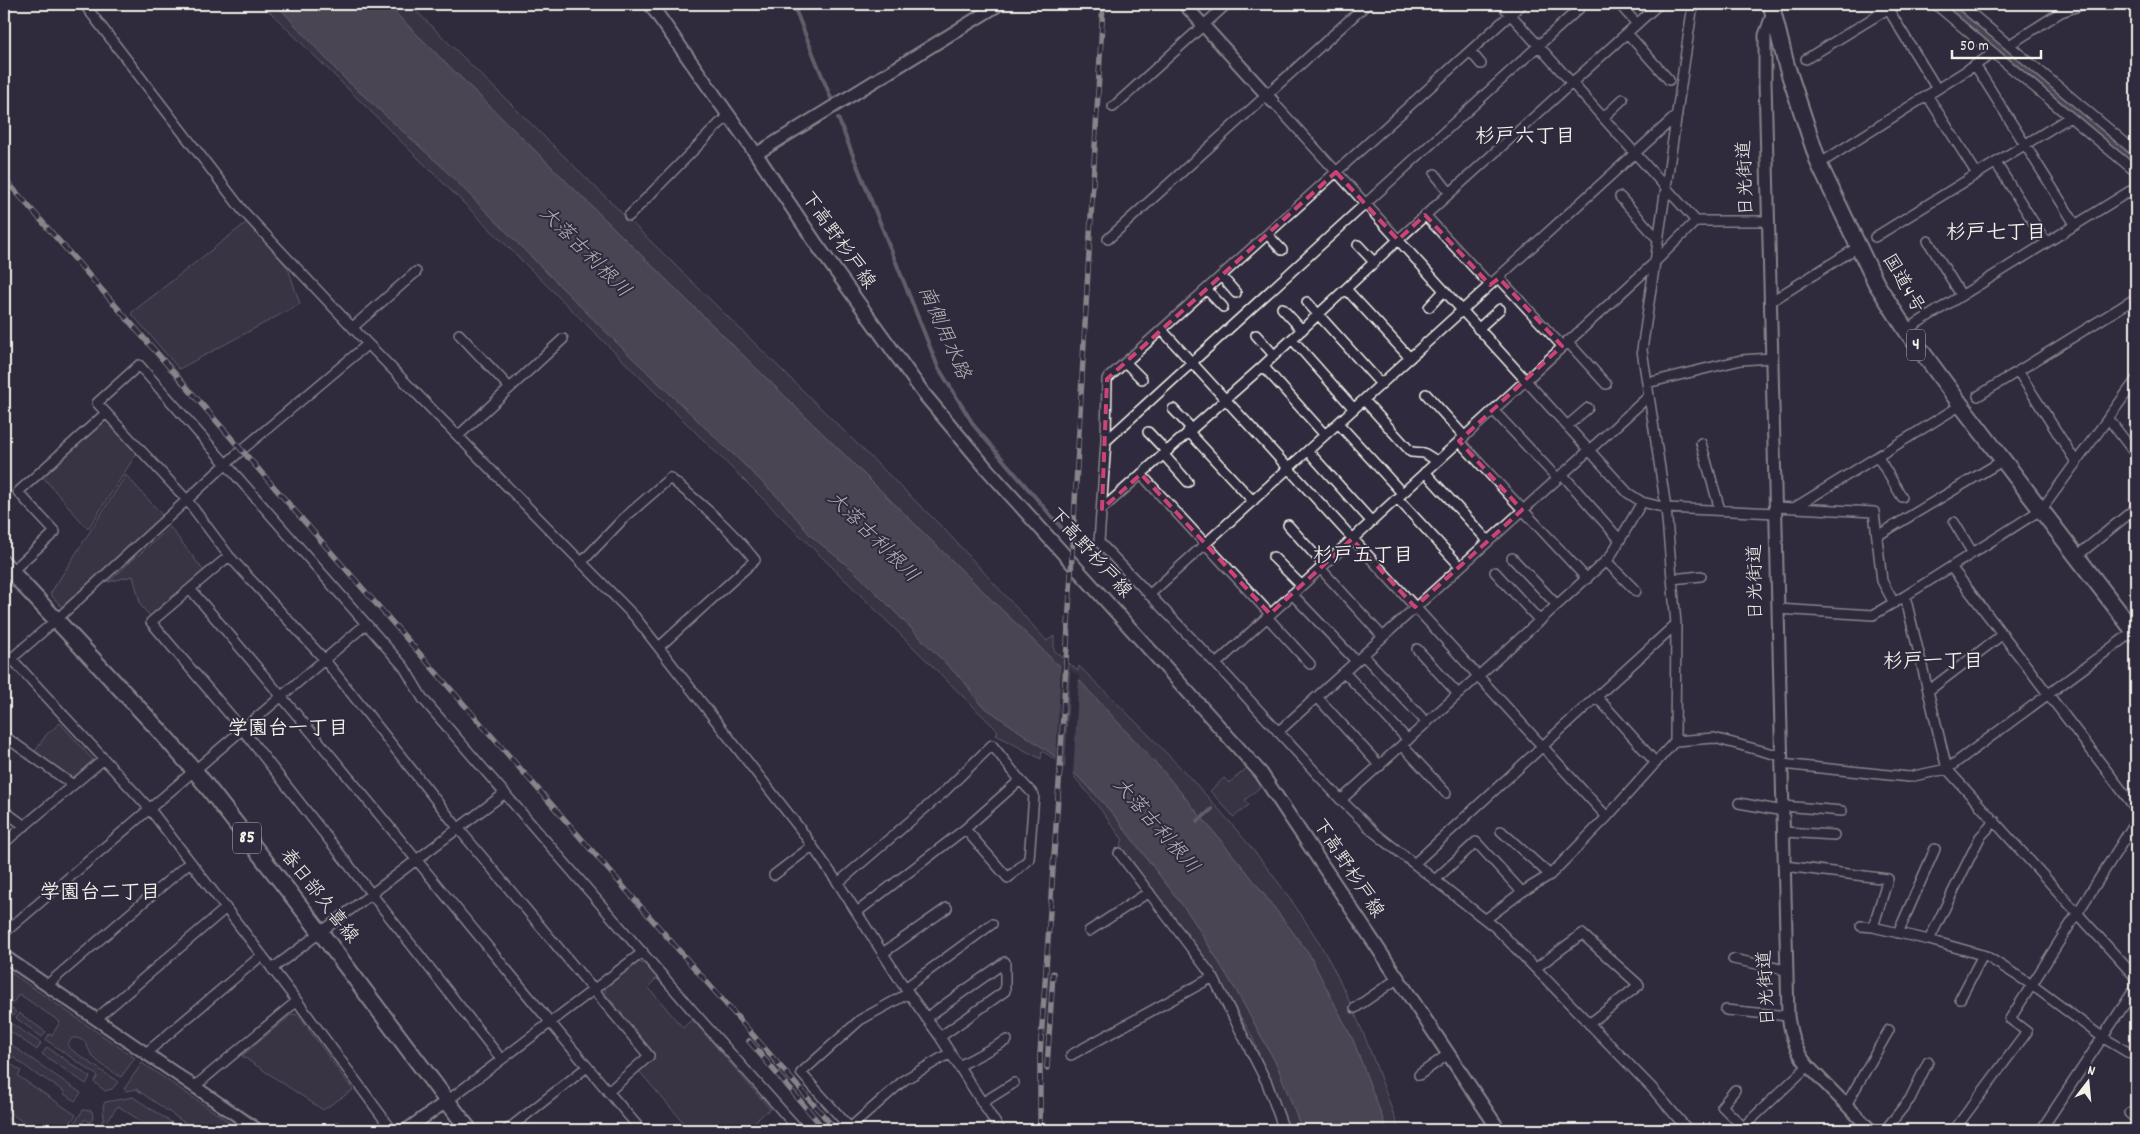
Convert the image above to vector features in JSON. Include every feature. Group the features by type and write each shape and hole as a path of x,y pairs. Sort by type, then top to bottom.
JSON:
{"main road":[{"name":"下高野杉戸線","path":"650,4 756,154 817,245 924,394 987,469 1261,773 1447,1055 1499,1130"},
{"name":"国道4号","path":"1772,8 1786,64 1819,164 1876,283 1906,330 2002,461 2042,509 2135,632"},
{"name":"春日部久喜線","path":"7,568 195,771 469,1130"}],"street":[{"path":"84,4 243,211 368,344 636,617 812,846 1000,1130"},
{"path":"756,154 1000,4"},
{"path":"1184,4 1628,493 1642,502 1666,508 1720,510 1776,510 1794,508 1874,512 1882,581 1894,603"},
{"path":"1113,106 1227,4"},
{"path":"1108,239 1270,99 1367,4"},
{"path":"1501,4 1696,221"},
{"path":"1522,4 1108,379 1099,542 1216,664 1341,800 1375,832 1486,919 1652,1088 1688,1130"},
{"path":"1106,441 1584,4"},
{"path":"1619,4 1637,24"},
{"path":"1102,509 1292,340 1398,240 1659,4"},
{"path":"1486,919 1522,892 1550,875 1607,817 1675,741 1676,624 1666,508 1642,350 1657,238 1694,4"},
{"path":"1806,59 1896,4"},
{"path":"1935,4 2136,172"},
{"path":"1960,4 2136,152"},
{"path":"2008,45 2061,12 2084,4"},
{"name":"日光街道","path":"1772,8 1765,44 1788,1016 1791,1039 1798,1054 1871,1130"},
{"path":"1888,9 1937,89"},
{"path":"1627,33 1668,80"},
{"path":"1470,52 1481,64"},
{"path":"1819,164 1994,53"},
{"path":"1975,65 2075,224"},
{"path":"1927,94 1977,174"},
{"path":"1604,117 1623,99"},
{"path":"1149,595 1677,114"},
{"path":"1875,237 2025,146 2070,116"},
{"path":"629,216 720,123 729,117"},
{"path":"1996,163 2046,242"},
{"path":"1435,174 1450,193"},
{"path":"1906,330 2133,189 2136,202"},
{"path":"1620,197 1657,238"},
{"path":"1426,215 1490,285"},
{"path":"1216,664 1654,263 1696,221 1768,221"},
{"path":"1268,234 1282,250"},
{"path":"1928,241 1961,295"},
{"path":"1358,245 1374,262"},
{"path":"1770,302 1858,246"},
{"path":"353,327 416,272"},
{"path":"1222,276 1236,293"},
{"path":"1499,278 1606,384"},
{"path":"1346,289 1410,358"},
{"path":"1207,290 1222,307"},
{"path":"1429,306 1444,292"},
{"path":"1978,396 2136,298"},
{"path":"1307,302 1381,384"},
{"path":"1282,308 1302,330"},
{"path":"1478,329 1500,309"},
{"path":"1162,330 1607,817"},
{"path":"459,334 510,388"},
{"path":"1256,335 1274,355"},
{"path":"458,436 563,339"},
{"path":"1292,340 1354,408"},
{"path":"4,665 227,464 368,344"},
{"path":"1647,383 1741,360 1772,358"},
{"path":"1126,363 1142,379"},
{"path":"608,1092 649,1056 458,828 324,659 229,556 187,500 97,403 139,365 404,667 423,698 799,1130"},
{"path":"1263,366 1325,435"},
{"path":"2018,371 2076,462"},
{"path":"1778,609 1873,615 1951,567 2042,509 2136,382"},
{"path":"1426,394 1522,510 1587,579"},
{"path":"1278,732 1649,396"},
{"path":"1364,400 1411,452 1424,453 1437,461"},
{"path":"1794,508 1961,405"},
{"path":"1567,426 1588,408"},
{"path":"1173,409 1253,501"},
{"path":"1493,410 1560,476 1620,540"},
{"path":"7,568 55,532 18,492 106,413"},
{"path":"2108,418 2136,455"},
{"path":"1338,423 1460,566"},
{"path":"1148,432 1188,482"},
{"path":"1701,443 1720,510"},
{"path":"1308,451 1372,521"},
{"path":"1878,457 1902,497"},
{"path":"1877,536 2002,461"},
{"path":"1425,472 1488,541"},
{"path":"1141,474 1206,544 1310,664"},
{"path":"582,563 623,519 670,478 714,515 736,537 755,560 659,646"},
{"path":"1341,800 1606,561 1642,502"},
{"path":"2077,556 2136,508"},
{"path":"1954,522 1972,552"},
{"path":"1288,525 1383,637"},
{"path":"229,556 151,622 242,729 501,1059"},
{"path":"1274,556 1301,586"},
{"path":"1512,558 1558,605"},
{"path":"1606,561 1636,591"},
{"path":"1951,567 2136,809"},
{"path":"1495,572 1540,621"},
{"path":"1672,579 1700,576"},
{"path":"190,589 282,695 415,861 641,1130"},
{"path":"1292,594 1356,661"},
{"path":"1905,596 1947,769 2136,978"},
{"path":"4,933 365,624"},
{"path":"1415,863 1676,624"},
{"path":"1675,741 1714,738 1781,760 1909,777 1947,769 2135,632"},
{"path":"1928,692 2003,634"},
{"path":"1417,649 1458,694"},
{"path":"1363,655 1427,723"},
{"path":"11,658 150,808 297,1001 392,1130"},
{"path":"1344,672 1446,792"},
{"path":"1598,696 1656,763"},
{"path":"1317,697 1380,766"},
{"path":"4,736 73,785"},
{"path":"838,883 944,792 992,745 1034,795 1029,859 1008,878 965,829"},
{"path":"4,843 104,759"},
{"path":"857,912 965,829 1020,780"},
{"path":"272,969 505,793"},
{"path":"1740,803 1783,808 1842,811"},
{"path":"4,810 25,826"},
{"path":"1929,940 1980,837 1996,821"},
{"path":"1954,1130 2027,1032 2010,1019 2136,821"},
{"path":"1501,831 1550,875"},
{"path":"1784,832 1834,834"},
{"path":"1436,880 1476,842 1522,892"},
{"path":"774,875 812,846"},
{"path":"1898,933 1935,849"},
{"path":"1119,853 1213,978 1268,1083 1284,1130"},
{"path":"47,985 190,862"},
{"path":"1785,866 1888,879 1873,927"},
{"path":"1089,931 1149,892"},
{"path":"96,1019 226,908"},
{"path":"883,954 947,908"},
{"path":"950,1053 904,1080 850,1128 801,1073 860,1020 907,990 992,924"},
{"path":"1860,926 1873,927 1929,940 1983,955 2032,985 2102,1037 2136,1057"},
{"path":"1536,968 1582,934 1638,985 1589,1024"},
{"path":"406,1130 643,952"},
{"path":"146,1053 262,955"},
{"path":"1960,999 1983,955"},
{"path":"4,956 258,1130"},
{"path":"1733,959 1786,970"},
{"path":"926,1018 1005,962 1005,991 940,1037"},
{"path":"1071,1055 1213,978"},
{"path":"1354,1008 1397,979"},
{"path":"2041,1130 2136,987"},
{"path":"194,1087 297,1001"},
{"path":"1726,1010 1788,1016"},
{"path":"1846,1105 1882,1046 1889,1030"},
{"path":"959,1066 1007,1040"},
{"path":"1419,1075 1447,1055"},
{"path":"1885,1130 1910,1099 1928,1062"},
{"path":"1734,1090 1722,1106 1741,1129 1808,1066"},
{"path":"507,1130 588,1067"},
{"path":"982,1103 1014,1083"}],"highlighted area":[{"path":"1336,172 1398,240 1425,215 1490,285 1499,278 1562,346 1459,441 1522,510 1415,607 1352,539 1270,614 1141,474 1102,509 1107,379"}],"shaded area":[{"path":"262,4 276,4 342,76 439,164 619,345 784,503 811,536 852,569 966,684 980,704 1052,754 1086,784 1113,814 1192,918 1237,992 1277,1065 1302,1130 1288,1130 1252,1036 1217,977 1120,845 1123,840 1077,780 1055,759 1042,751 1041,759 996,735 998,731"},
{"path":"386,4 409,4 946,531 1047,641 1054,636 1054,650 1078,671 1079,666 1205,794 1264,863 1315,936 1352,1006 1399,1130 1387,1130 1353,1040 1308,952 1247,872 1162,770 1078,679 1056,663"},
{"path":"247,222 288,268 300,304 179,369 131,313"},
{"path":"102,420 108,421 137,453 88,529 42,476"},
{"path":"126,475 163,516 63,608 50,594"},
{"path":"170,527 204,571 150,616 141,606 133,576 108,582"},
{"path":"60,723 93,760 72,779 34,753 46,735"},
{"path":"1248,767 1261,786 1245,800 1249,805 1234,817 1210,791 1224,778 1229,783"},
{"path":"638,962 646,964 657,978 648,987 683,1028 692,1019 770,1109 744,1130 690,1130 638,1070 655,1054 605,993 605,987"},
{"path":"4,968 135,1058 121,1077 94,1058 85,1042 78,1038 72,1038 68,1044 69,1048 118,1082 112,1089 105,1091 94,1082 98,1076 46,1040 49,1034 52,1035 60,1022 19,994 10,1007 16,1012 13,1016 4,1010"},
{"path":"19,1013 46,1032 42,1037 16,1018"},
{"path":"291,1015 299,1016 353,1090 323,1110 242,1056"},
{"path":"12,1024 41,1043 37,1050 8,1030"},
{"path":"4,1040 81,1093 75,1101 64,1094 65,1092 41,1078 9,1054 8,1056 4,1053"},
{"path":"47,1047 90,1077 86,1084 42,1054"},
{"path":"4,1059 21,1071 18,1076 76,1115 65,1130 35,1130 4,1109"},
{"path":"142,1063 241,1130 195,1130 136,1089 126,1091 124,1089"},
{"path":"580,1077 517,1130 512,1130"},
{"path":"133,1097 183,1130 154,1130 118,1106 101,1130 96,1130 104,1118 103,1106 105,1102"},
{"path":"83,1110 92,1111 93,1118 90,1122 85,1119 77,1130 70,1130"},
{"path":"4,1116 26,1130 4,1130"},
{"path":"337,1121 348,1128 347,1130 330,1130"}],"water":[{"name":"大落古利根川","path":"276,4 386,4 1056,663 1078,679 1162,770 1247,872 1308,952 1353,1040 1387,1130 1302,1130 1277,1065 1237,992 1192,918 1113,814 1086,784 1052,754 980,704 966,684 852,569 811,536 784,503 619,345 439,164 342,76"}],"pier":[{"path":"1061,664 1068,669 1063,767 1056,761"},
{"path":"1070,670 1079,676 1073,776 1065,769"}],"waterway":[{"name":"南側用水路","path":"793,4 831,98"},
{"path":"815,8 822,4"},
{"path":"1949,4 2136,162"},
{"name":"南側用水路","path":"838,118 938,367 975,427 1066,533"},
{"path":"1198,821 1212,809"}],"railway":[{"path":"1040,1130 1040,1054 1060,769 1103,4"},
{"path":"4,178 836,1130"},
{"path":"1047,1068 1053,973"},
{"path":"749,1041 825,1130"}],"district":[{"name":"杉戸六丁目","path":"1525,138"},
{"name":"杉戸七丁目","path":"1996,234"},
{"name":"杉戸五丁目","path":"1363,557"},
{"name":"杉戸一丁目","path":"1933,663"},
{"name":"学園台一丁目","path":"288,730"},
{"name":"学園台二丁目","path":"100,894"}]}
